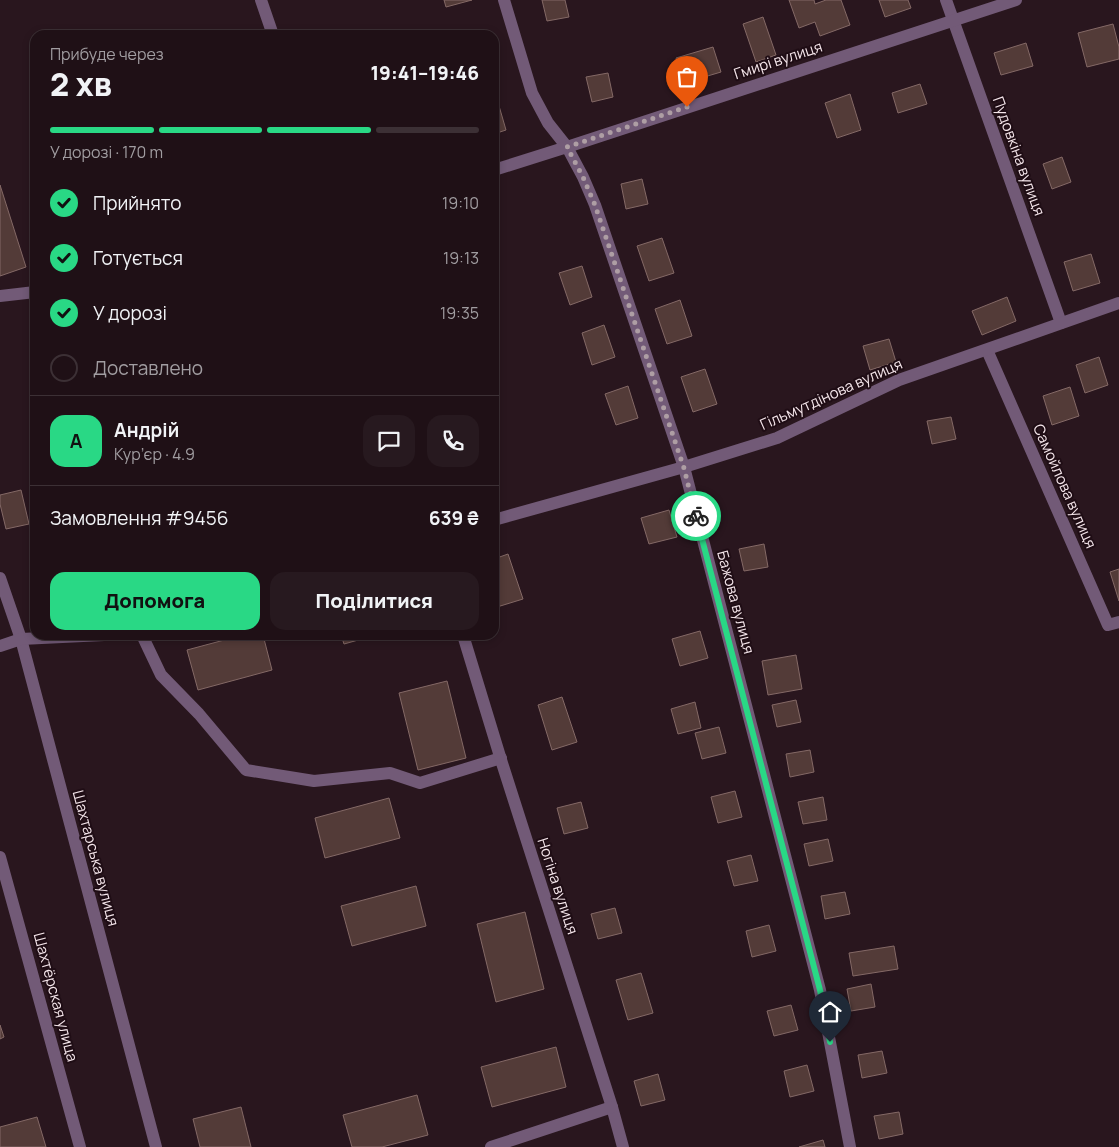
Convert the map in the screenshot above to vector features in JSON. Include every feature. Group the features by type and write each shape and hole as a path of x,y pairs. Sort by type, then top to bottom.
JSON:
{"street":[{"path":"262,0 271,30"},
{"name":"Бажова вулиця","path":"504,0 532,93 548,123 567,147 595,205 684,468 820,990 850,1147"},
{"name":"Пудовкіна вулиця","path":"946,0 1061,324"},
{"name":"Гмирі вулиця","path":"499,168 1016,0"},
{"path":"0,296 30,293"},
{"name":"Гільмутдінова вулиця","path":"499,519 684,468 777,438 899,380 1119,303"},
{"name":"Самойлова вулиця","path":"987,350 1108,625 1119,622"},
{"name":"Шахтарська вулиця","path":"0,578 22,639 156,1147"},
{"path":"0,646 22,639 30,639"},
{"path":"144,640 161,675 199,714 246,770 314,781 390,774 420,783 501,758"},
{"name":"Ногіна вулиця","path":"465,640 623,1147"},
{"name":"Шахтёрская улица","path":"0,856 80,1147"},
{"path":"491,1147 612,1107"}],"building":[{"path":"444,0 472,0 446,7"},
{"path":"542,0 565,0 569,17 547,21"},
{"path":"789,0 814,0 815,4 826,0 841,0 850,25 820,36 815,22 799,28"},
{"path":"879,0 908,0 911,8 885,17"},
{"path":"763,17 776,55 756,62 743,24"},
{"path":"1113,24 1119,47 1119,59 1087,67 1078,33"},
{"path":"1026,43 1033,66 1001,75 994,53"},
{"path":"713,47 721,72 684,83 676,58"},
{"path":"608,73 613,97 592,102 586,77"},
{"path":"920,84 927,104 898,113 892,93"},
{"path":"850,94 861,130 837,138 825,103"},
{"path":"499,106 506,130 499,132"},
{"path":"1062,157 1071,182 1052,189 1043,164"},
{"path":"642,179 648,204 626,209 621,184"},
{"path":"0,185 26,267 0,276"},
{"path":"662,238 674,273 649,281 637,246"},
{"path":"1091,254 1100,283 1073,291 1064,262"},
{"path":"582,266 592,297 570,305 559,273"},
{"path":"1007,297 1016,321 982,335 972,311"},
{"path":"680,300 692,336 667,344 655,309"},
{"path":"604,325 615,357 592,365 582,333"},
{"path":"889,339 896,362 870,370 863,346"},
{"path":"1099,357 1108,385 1085,393 1076,365"},
{"path":"705,369 717,404 693,412 681,377"},
{"path":"628,386 638,418 616,425 605,394"},
{"path":"1070,387 1079,416 1052,425 1043,396"},
{"path":"951,417 956,439 932,444 927,421"},
{"path":"21,490 29,524 6,529 0,504 0,495"},
{"path":"669,510 677,537 649,544 641,518"},
{"path":"764,544 768,567 744,571 739,549"},
{"path":"508,554 523,599 499,606 499,557"},
{"path":"1119,569 1119,601 1110,572"},
{"path":"700,631 708,658 680,666 672,639"},
{"path":"224,640 264,640 272,670 198,690 187,650"},
{"path":"343,640 358,640 344,644"},
{"path":"796,655 802,689 768,695 762,661"},
{"path":"447,681 466,758 418,770 399,693"},
{"path":"562,697 577,742 552,750 538,705"},
{"path":"796,700 801,722 777,727 772,705"},
{"path":"695,702 701,728 678,734 671,709"},
{"path":"719,727 726,753 702,759 695,733"},
{"path":"810,750 814,772 790,777 786,754"},
{"path":"735,791 742,817 718,823 711,797"},
{"path":"823,797 827,820 803,824 798,802"},
{"path":"389,798 400,838 325,858 315,818"},
{"path":"581,802 588,828 564,834 557,808"},
{"path":"828,839 833,861 809,866 804,844"},
{"path":"751,855 758,881 734,886 727,861"},
{"path":"416,886 426,926 352,946 341,906"},
{"path":"845,892 850,914 825,919 821,896"},
{"path":"615,908 622,933 598,939 591,914"},
{"path":"525,912 544,989 496,1002 477,924"},
{"path":"769,925 776,951 752,957 746,931"},
{"path":"894,946 898,969 853,976 849,953"},
{"path":"641,973 653,1013 628,1020 616,980"},
{"path":"871,984 875,1007 851,1011 847,989"},
{"path":"791,1005 798,1030 774,1036 767,1011"},
{"path":"0,1025 4,1037 0,1039"},
{"path":"556,1047 566,1087 492,1107 481,1067"},
{"path":"882,1051 887,1073 862,1078 858,1055"},
{"path":"807,1065 814,1091 790,1097 784,1071"},
{"path":"658,1074 665,1100 641,1106 634,1081"},
{"path":"417,1095 428,1135 382,1147 352,1147 343,1115"},
{"path":"241,1107 251,1147 200,1147 193,1119"},
{"path":"899,1112 903,1134 879,1139 874,1116"},
{"path":"37,1117 46,1147 0,1147 0,1127"},
{"path":"823,1140 825,1147 799,1147"}],"way so far":[{"path":"687,107 567,147 595,205 684,468 696,516"}],"route":[{"path":"696,516 820,990 830,1042"}]}
